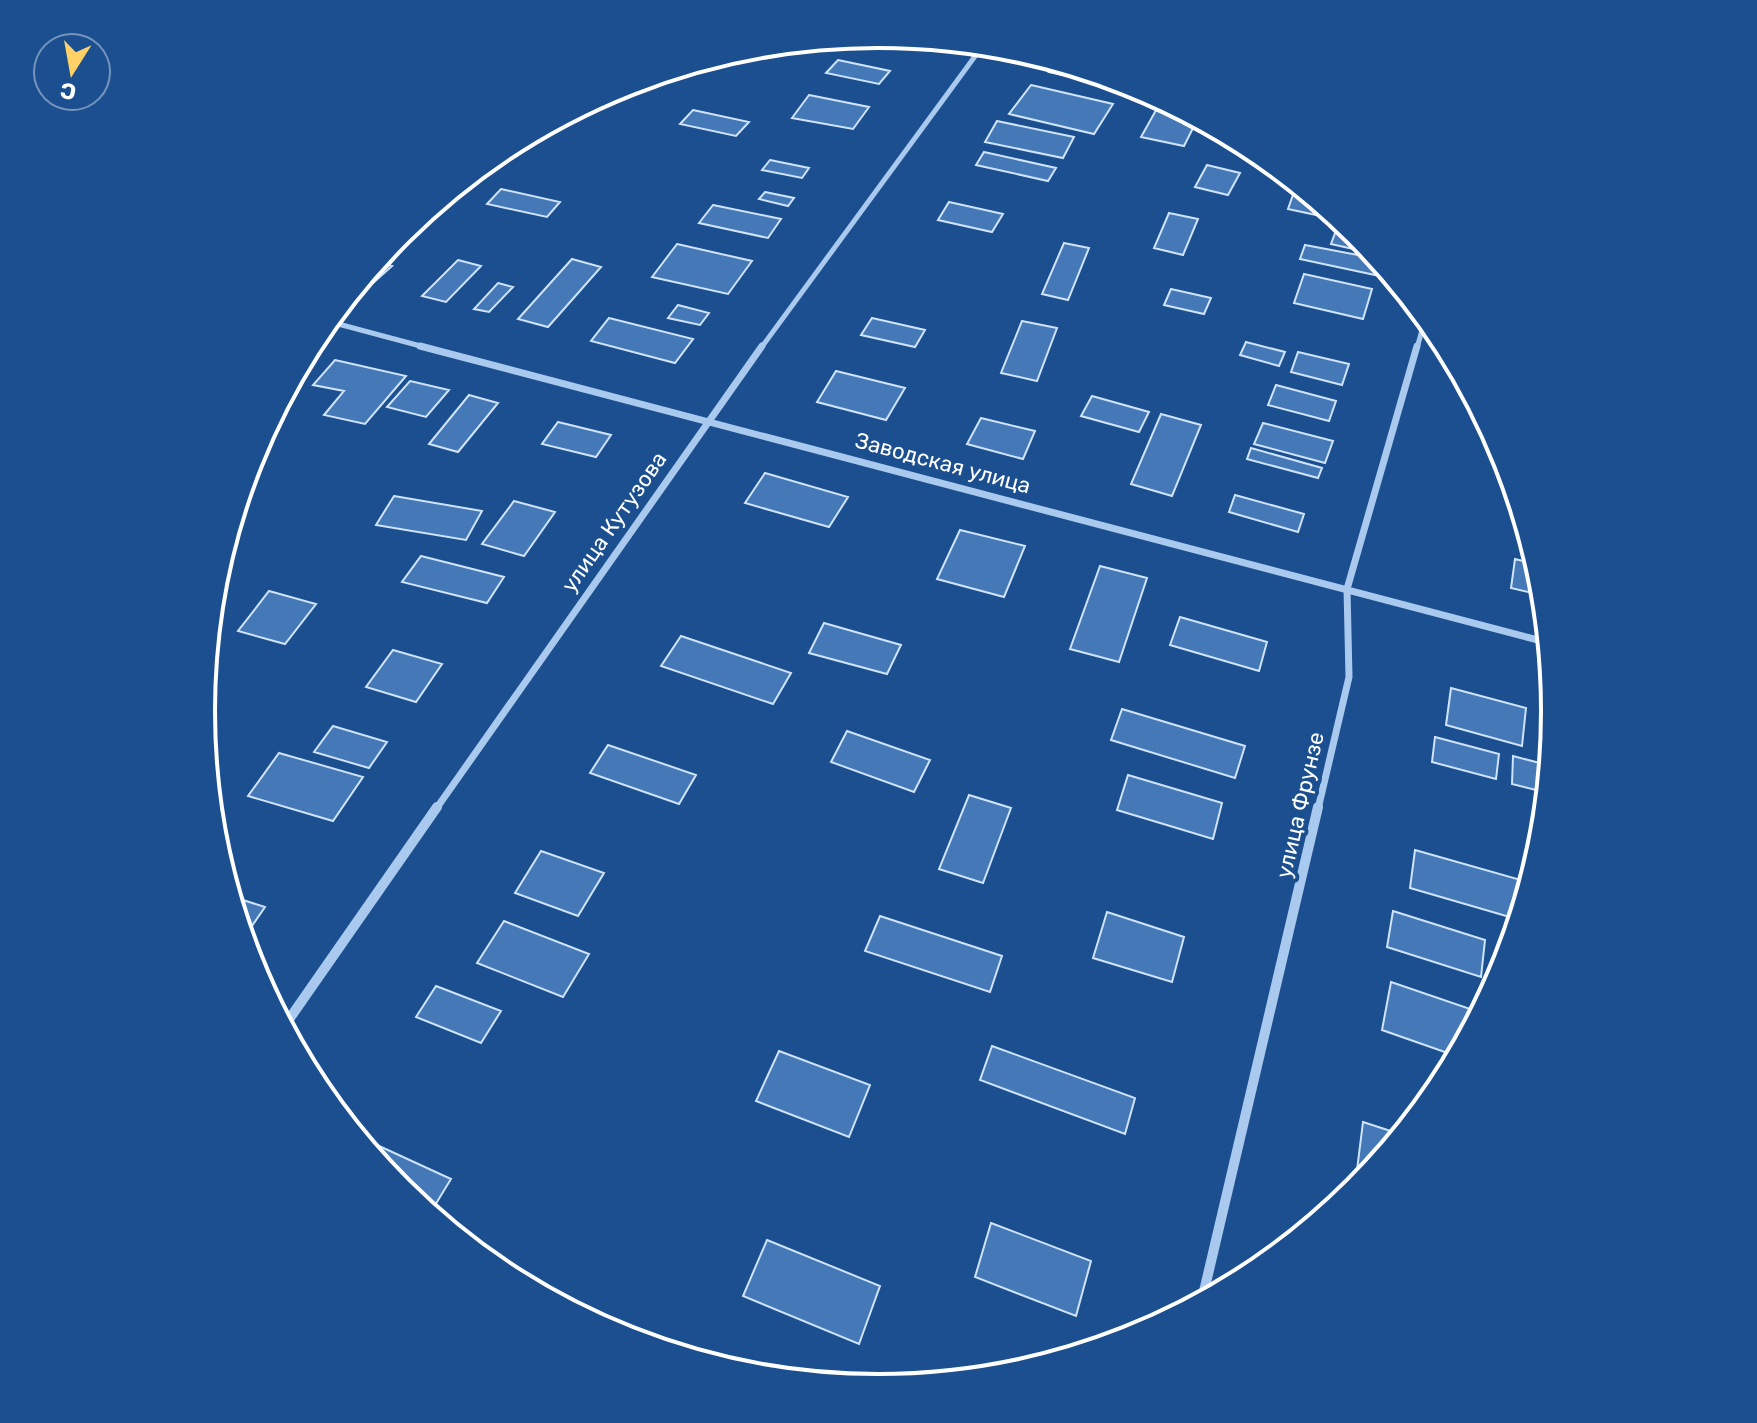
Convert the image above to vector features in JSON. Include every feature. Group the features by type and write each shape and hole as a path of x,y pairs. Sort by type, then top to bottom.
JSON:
{"street":[{"name":"улица Кутузова","path":"290,1018 708,419 975,56"},
{"name":"Заводская улица","path":"340,324 1538,640"},
{"name":"улица Фрунзе","path":"1205,1289 1349,677 1347,589 1422,331"}],"building":[{"path":"838,60 890,71 879,84 826,73"},
{"path":"1031,85 1113,104 1094,134 1009,114"},
{"path":"809,95 869,107 853,129 792,118"},
{"path":"1156,109 1193,128 1184,146 1141,137"},
{"path":"693,110 749,122 736,136 680,124"},
{"path":"997,121 1074,137 1063,158 985,142"},
{"path":"984,152 1056,168 1048,181 976,165"},
{"path":"770,160 809,168 802,178 762,170"},
{"path":"1207,165 1240,173 1228,195 1195,187"},
{"path":"501,189 560,202 547,217 487,204"},
{"path":"765,192 794,198 788,206 759,199"},
{"path":"1293,194 1319,216 1288,209"},
{"path":"949,202 1003,214 992,232 938,220"},
{"path":"713,205 781,219 768,238 699,223"},
{"path":"1169,213 1198,219 1183,255 1154,248"},
{"path":"1336,231 1355,249 1331,244"},
{"path":"1064,243 1089,248 1068,300 1042,294"},
{"path":"677,244 752,261 728,294 652,277"},
{"path":"1305,245 1360,255 1376,272 1375,275 1300,259"},
{"path":"572,259 601,267 548,327 518,319"},
{"path":"458,260 481,266 446,302 422,296"},
{"path":"388,265 392,266 372,284"},
{"path":"1304,274 1372,289 1363,319 1294,303"},
{"path":"498,283 513,287 489,312 474,309"},
{"path":"1171,289 1211,298 1204,314 1164,305"},
{"path":"678,305 709,313 700,325 668,318"},
{"path":"609,318 693,339 675,363 591,341"},
{"path":"872,318 925,330 915,347 861,335"},
{"path":"1022,321 1057,328 1037,381 1001,373"},
{"path":"1246,342 1285,352 1279,366 1240,355"},
{"path":"1298,352 1349,364 1342,385 1291,372"},
{"path":"335,360 406,376 365,424 324,415 344,391 313,385"},
{"path":"836,371 905,388 886,420 817,402"},
{"path":"410,381 449,390 426,417 387,407"},
{"path":"1276,385 1336,401 1329,421 1268,405"},
{"path":"469,395 498,403 458,452 429,444"},
{"path":"1092,396 1149,412 1139,432 1081,416"},
{"path":"1161,414 1201,425 1172,496 1131,484"},
{"path":"981,418 1035,431 1023,459 967,444"},
{"path":"558,422 611,435 596,457 542,444"},
{"path":"1263,423 1333,441 1325,463 1254,444"},
{"path":"1251,448 1322,468 1318,478 1247,459"},
{"path":"765,473 848,497 829,527 745,503"},
{"path":"1235,495 1304,514 1298,532 1229,512"},
{"path":"394,496 482,511 466,540 376,525"},
{"path":"514,501 555,512 524,556 482,544"},
{"path":"960,530 1025,546 1004,597 937,579"},
{"path":"421,556 504,577 487,603 402,582"},
{"path":"1515,559 1524,561 1531,593 1511,588"},
{"path":"1100,566 1147,578 1119,662 1070,649"},
{"path":"269,591 316,604 285,644 238,631"},
{"path":"1180,617 1267,642 1259,671 1170,645"},
{"path":"824,623 901,645 887,674 809,653"},
{"path":"681,636 791,673 773,704 661,666"},
{"path":"393,650 442,664 416,702 366,687"},
{"path":"1451,688 1526,708 1522,746 1446,725"},
{"path":"1122,709 1245,746 1235,778 1111,740"},
{"path":"333,726 387,742 369,768 314,752"},
{"path":"847,731 930,760 914,792 831,762"},
{"path":"1435,737 1499,754 1496,779 1432,762"},
{"path":"608,745 696,775 679,804 590,773"},
{"path":"279,753 363,777 333,821 248,796"},
{"path":"1513,756 1540,763 1537,790 1512,784"},
{"path":"1128,775 1222,803 1213,839 1117,810"},
{"path":"969,795 1011,808 983,883 939,869"},
{"path":"1415,850 1520,880 1509,917 1410,888"},
{"path":"541,851 604,873 578,916 515,893"},
{"path":"243,900 265,907 251,927"},
{"path":"1393,911 1485,940 1481,977 1387,947"},
{"path":"1107,912 1184,937 1172,982 1093,958"},
{"path":"880,916 1002,956 990,992 865,951"},
{"path":"504,921 589,954 563,997 477,963"},
{"path":"1391,982 1472,1009 1447,1053 1382,1030"},
{"path":"436,986 501,1011 481,1043 416,1017"},
{"path":"992,1046 1135,1098 1125,1134 980,1080"},
{"path":"779,1051 870,1085 849,1137 756,1101"},
{"path":"1363,1122 1392,1131 1377,1149 1357,1171"},
{"path":"377,1145 451,1179 435,1205"},
{"path":"991,1223 1091,1261 1076,1316 975,1277"},
{"path":"767,1240 880,1286 859,1344 743,1296"}]}
